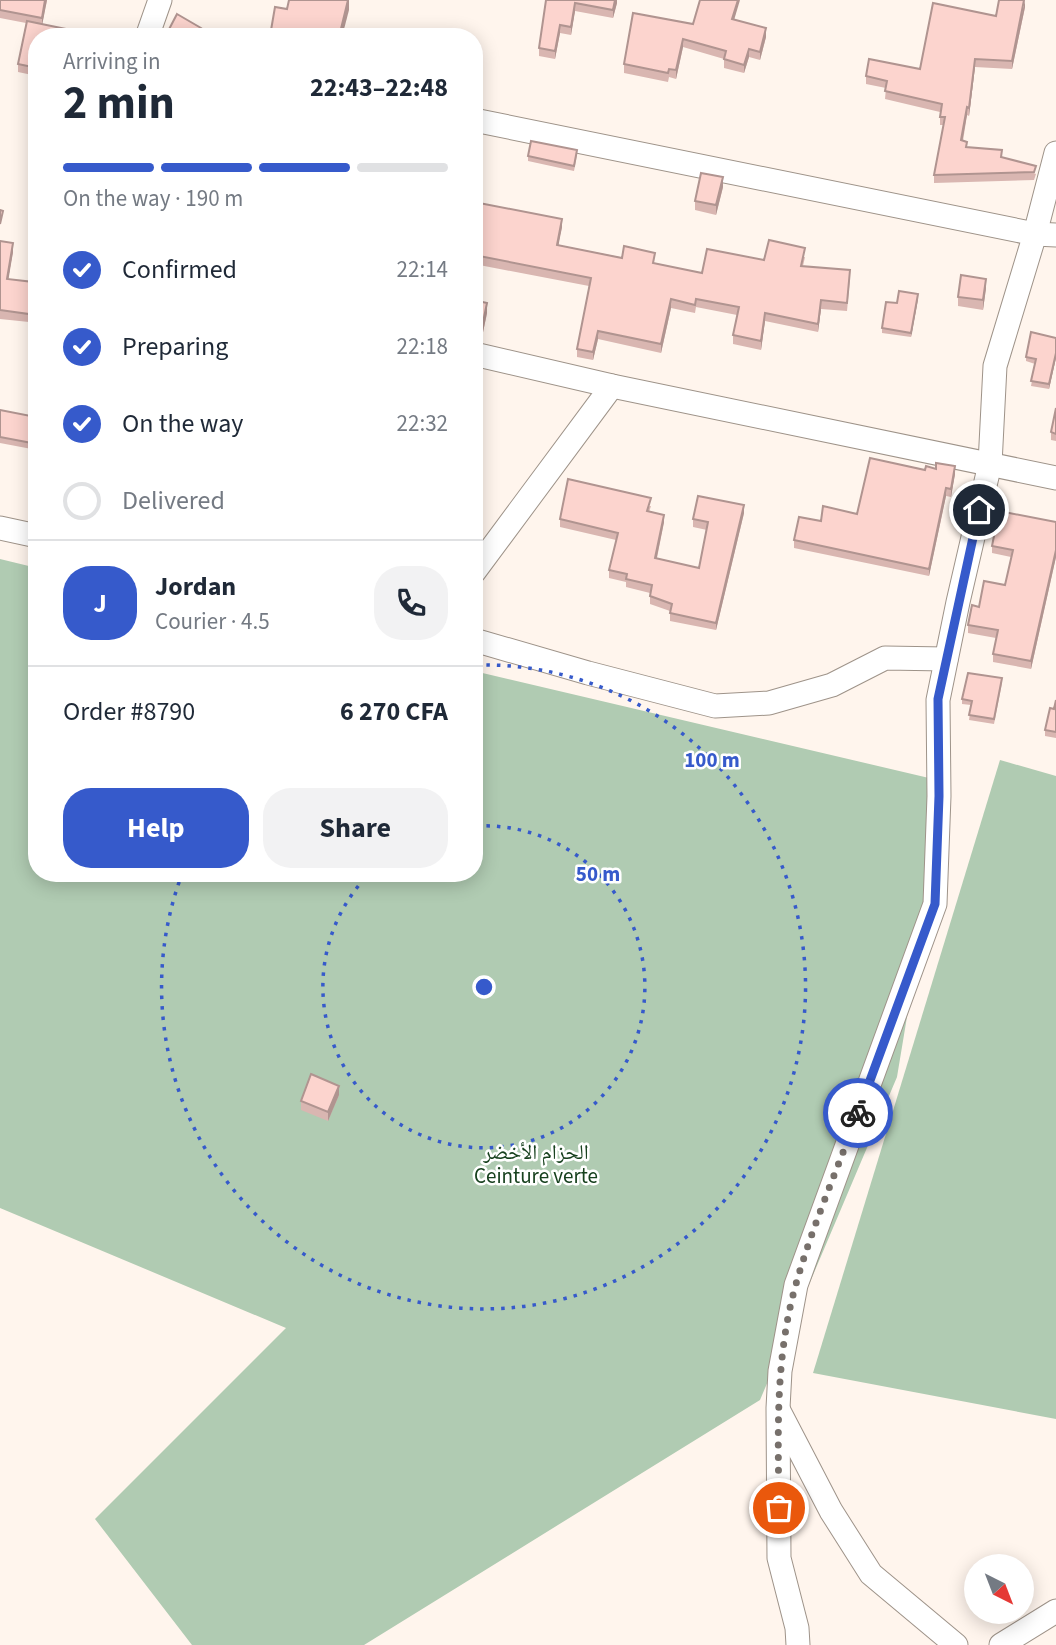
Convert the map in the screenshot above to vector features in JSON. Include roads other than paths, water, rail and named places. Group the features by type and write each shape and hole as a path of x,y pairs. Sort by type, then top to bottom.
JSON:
{"street":[{"path":"150,28 160,0"},
{"path":"483,122 1045,235"},
{"path":"798,1645 797,1628 779,1558 778,1408 784,1346 796,1285 935,904 939,796 938,699 990,464 995,366 1045,235 1056,153"},
{"path":"483,356 612,386 1056,478"},
{"path":"483,560 612,386"},
{"path":"0,528 28,534"},
{"path":"483,642 715,706 769,703 832,685 885,658 946,659"},
{"path":"778,1408 831,1511 871,1574 956,1645"},
{"path":"1001,1645 1056,1611"}],"park label":[{"name":"الحزام الأخضر Ceinture verte","path":"536,1164"}]}
